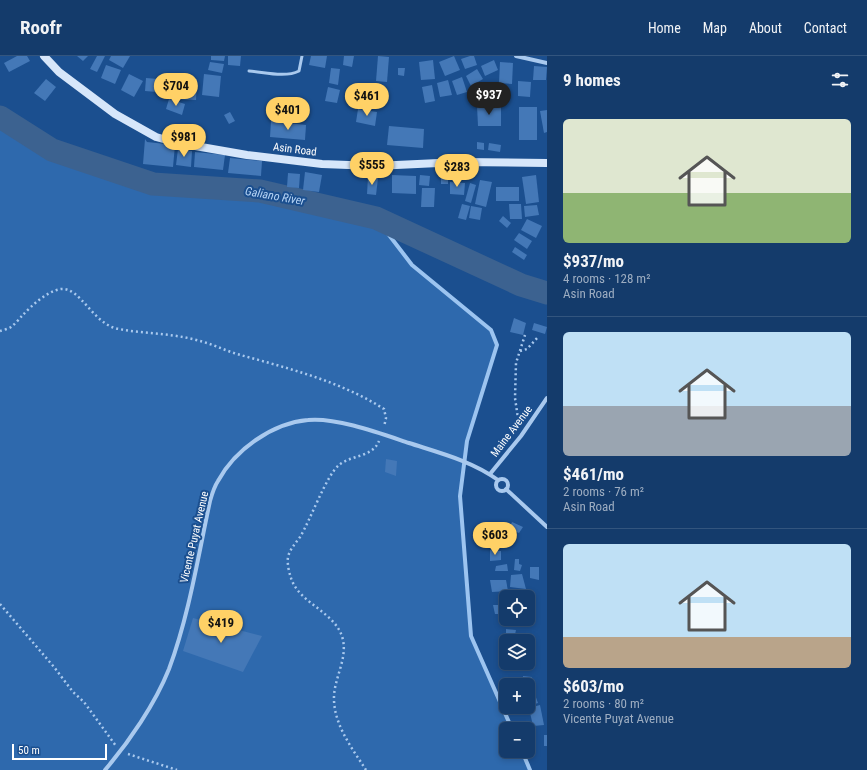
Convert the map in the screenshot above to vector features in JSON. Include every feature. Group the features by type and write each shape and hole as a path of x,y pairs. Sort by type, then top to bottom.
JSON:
{"main road":[{"name":"Asin Road","path":"44,56 59,72 114,114 156,137 178,143 247,155 322,164 375,166 460,162 547,163"}],"street":[{"path":"516,56 547,63"},
{"name":"Maine Avenue","path":"490,474 521,436 547,398"},
{"name":"Vicente Puyat Avenue","path":"106,770 121,752 154,699 168,671 183,627 210,500 218,481 228,467 253,442 284,425 302,421 330,421 382,434 446,455 475,466 498,480"},
{"path":"503,479 507,481 508,485 506,489 502,491 498,489 496,484 498,480 503,479"},
{"path":"506,489 547,527"}],"lane":[{"path":"249,71 288,74 295,73 299,70 302,56"}],"path":[{"path":"0,331 12,327 23,314 51,292 62,289 71,290 100,321 112,328 135,332 157,333 200,341 222,350 331,382 384,410 386,418 378,444 372,451 348,459 338,466 332,474 310,519 292,547 288,559 291,580 298,591 340,630 343,640 344,653 334,696 336,714 344,736 366,770"},
{"path":"521,436 515,387 516,363 525,336"},
{"path":"520,351 527,349 539,336"},
{"path":"0,604 54,667 73,692 84,702 121,752 177,770"}],"shaded area":[{"path":"0,117 52,150 153,184 260,191 376,218 412,265 491,330 497,345 467,441 460,496 471,636 499,700 499,714 505,714 509,722 499,722 499,758 525,758 530,770 0,770"}],"building":[{"path":"17,56 27,56 30,61 9,72 4,63"},
{"path":"77,56 88,56 83,61"},
{"path":"97,56 105,56 97,72 90,69"},
{"path":"111,56 130,56 123,68 109,60"},
{"path":"211,56 225,56 224,61 211,60"},
{"path":"228,56 241,56 240,66 228,65"},
{"path":"311,56 327,56 325,68 309,65"},
{"path":"344,56 354,56 352,67 343,65"},
{"path":"378,56 389,57 387,82 376,81"},
{"path":"454,56 460,70 445,76 439,62"},
{"path":"474,56 477,65 465,69 461,59"},
{"path":"433,60 435,79 421,80 419,62"},
{"path":"494,60 498,70 485,76 481,66"},
{"path":"210,62 224,64 222,73 208,70"},
{"path":"500,62 513,63 512,84 499,83"},
{"path":"106,65 121,70 115,84 101,78"},
{"path":"534,66 547,67 546,80 533,80"},
{"path":"331,68 340,69 338,85 329,83"},
{"path":"398,68 405,68 404,76 398,75"},
{"path":"477,69 483,79 471,86 466,76"},
{"path":"129,74 143,81 134,97 121,90"},
{"path":"204,74 221,76 219,97 202,95"},
{"path":"462,77 467,92 457,95 452,81"},
{"path":"146,78 158,79 157,92 145,91"},
{"path":"177,78 197,79 196,100 175,99"},
{"path":"46,79 56,87 45,101 34,93"},
{"path":"448,80 452,95 440,97 437,83"},
{"path":"518,81 531,82 530,97 518,96"},
{"path":"479,83 493,85 492,94 478,92"},
{"path":"432,85 435,101 425,103 422,87"},
{"path":"328,87 340,90 337,103 325,101"},
{"path":"169,99 185,104 182,115 166,109"},
{"path":"477,106 501,106 501,126 478,126"},
{"path":"519,107 537,107 537,140 519,140"},
{"path":"358,109 377,112 375,126 356,122"},
{"path":"547,110 547,132 544,133 540,111"},
{"path":"230,112 235,121 229,124 224,115"},
{"path":"271,121 306,125 305,140 270,137"},
{"path":"389,126 424,129 423,148 387,145"},
{"path":"145,139 147,142 175,145 173,167 143,164"},
{"path":"477,142 484,143 484,150 477,149"},
{"path":"489,143 501,145 500,152 488,150"},
{"path":"178,149 192,151 191,167 176,165"},
{"path":"195,152 225,155 223,170 194,167"},
{"path":"230,158 262,161 261,176 228,173"},
{"path":"305,172 322,175 319,192 303,190"},
{"path":"288,173 300,174 299,188 287,187"},
{"path":"392,175 416,176 416,194 392,193"},
{"path":"420,175 430,176 429,186 419,185"},
{"path":"536,175 539,202 526,204 522,177"},
{"path":"441,176 448,176 448,184 441,184"},
{"path":"368,177 378,178 376,195 367,194"},
{"path":"480,180 492,182 486,207 475,204"},
{"path":"450,182 465,183 464,195 450,194"},
{"path":"470,183 476,185 471,203 465,201"},
{"path":"496,187 519,187 519,201 496,201"},
{"path":"422,188 435,188 434,207 421,207"},
{"path":"462,204 470,206 466,220 458,218"},
{"path":"509,204 521,204 522,219 510,219"},
{"path":"537,205 539,215 525,217 524,206"},
{"path":"471,206 482,208 480,220 469,218"},
{"path":"503,216 511,223 507,228 499,221"},
{"path":"527,219 542,226 536,238 521,230"},
{"path":"519,233 532,241 527,249 514,240"},
{"path":"515,247 527,255 524,260 512,252"},
{"path":"514,318 526,323 523,335 510,332"},
{"path":"534,323 547,327 545,334 532,330"},
{"path":"386,459 397,461 396,476 385,472"},
{"path":"512,522 523,527 519,533 509,529"},
{"path":"491,531 500,531 500,547 492,546"},
{"path":"490,550 501,551 501,560 490,561"},
{"path":"515,559 519,559 519,564 522,565 520,571 514,570"},
{"path":"507,564 508,571 495,571 496,566"},
{"path":"530,567 539,567 539,580 530,578"},
{"path":"522,574 526,589 510,587 511,575"},
{"path":"490,580 506,580 508,590 492,592"},
{"path":"493,605 499,605 499,614 495,614"},
{"path":"193,618 262,636 243,672 183,651"},
{"path":"506,629 516,630 515,634 506,634"},
{"path":"523,676 532,678 523,678"},
{"path":"535,695 538,703 535,704"},
{"path":"540,705 544,725 535,726 535,722 532,722 530,714 535,714 535,706"},
{"path":"544,735 547,735 547,746 544,746"}],"waterway":[{"name":"Galiano River","path":"0,117 52,150 153,184 260,191 376,218 521,285 547,293"},
{"path":"376,218 412,265 491,330 497,345 467,441 460,496 471,636 509,722"},
{"path":"525,758 530,770"}]}
